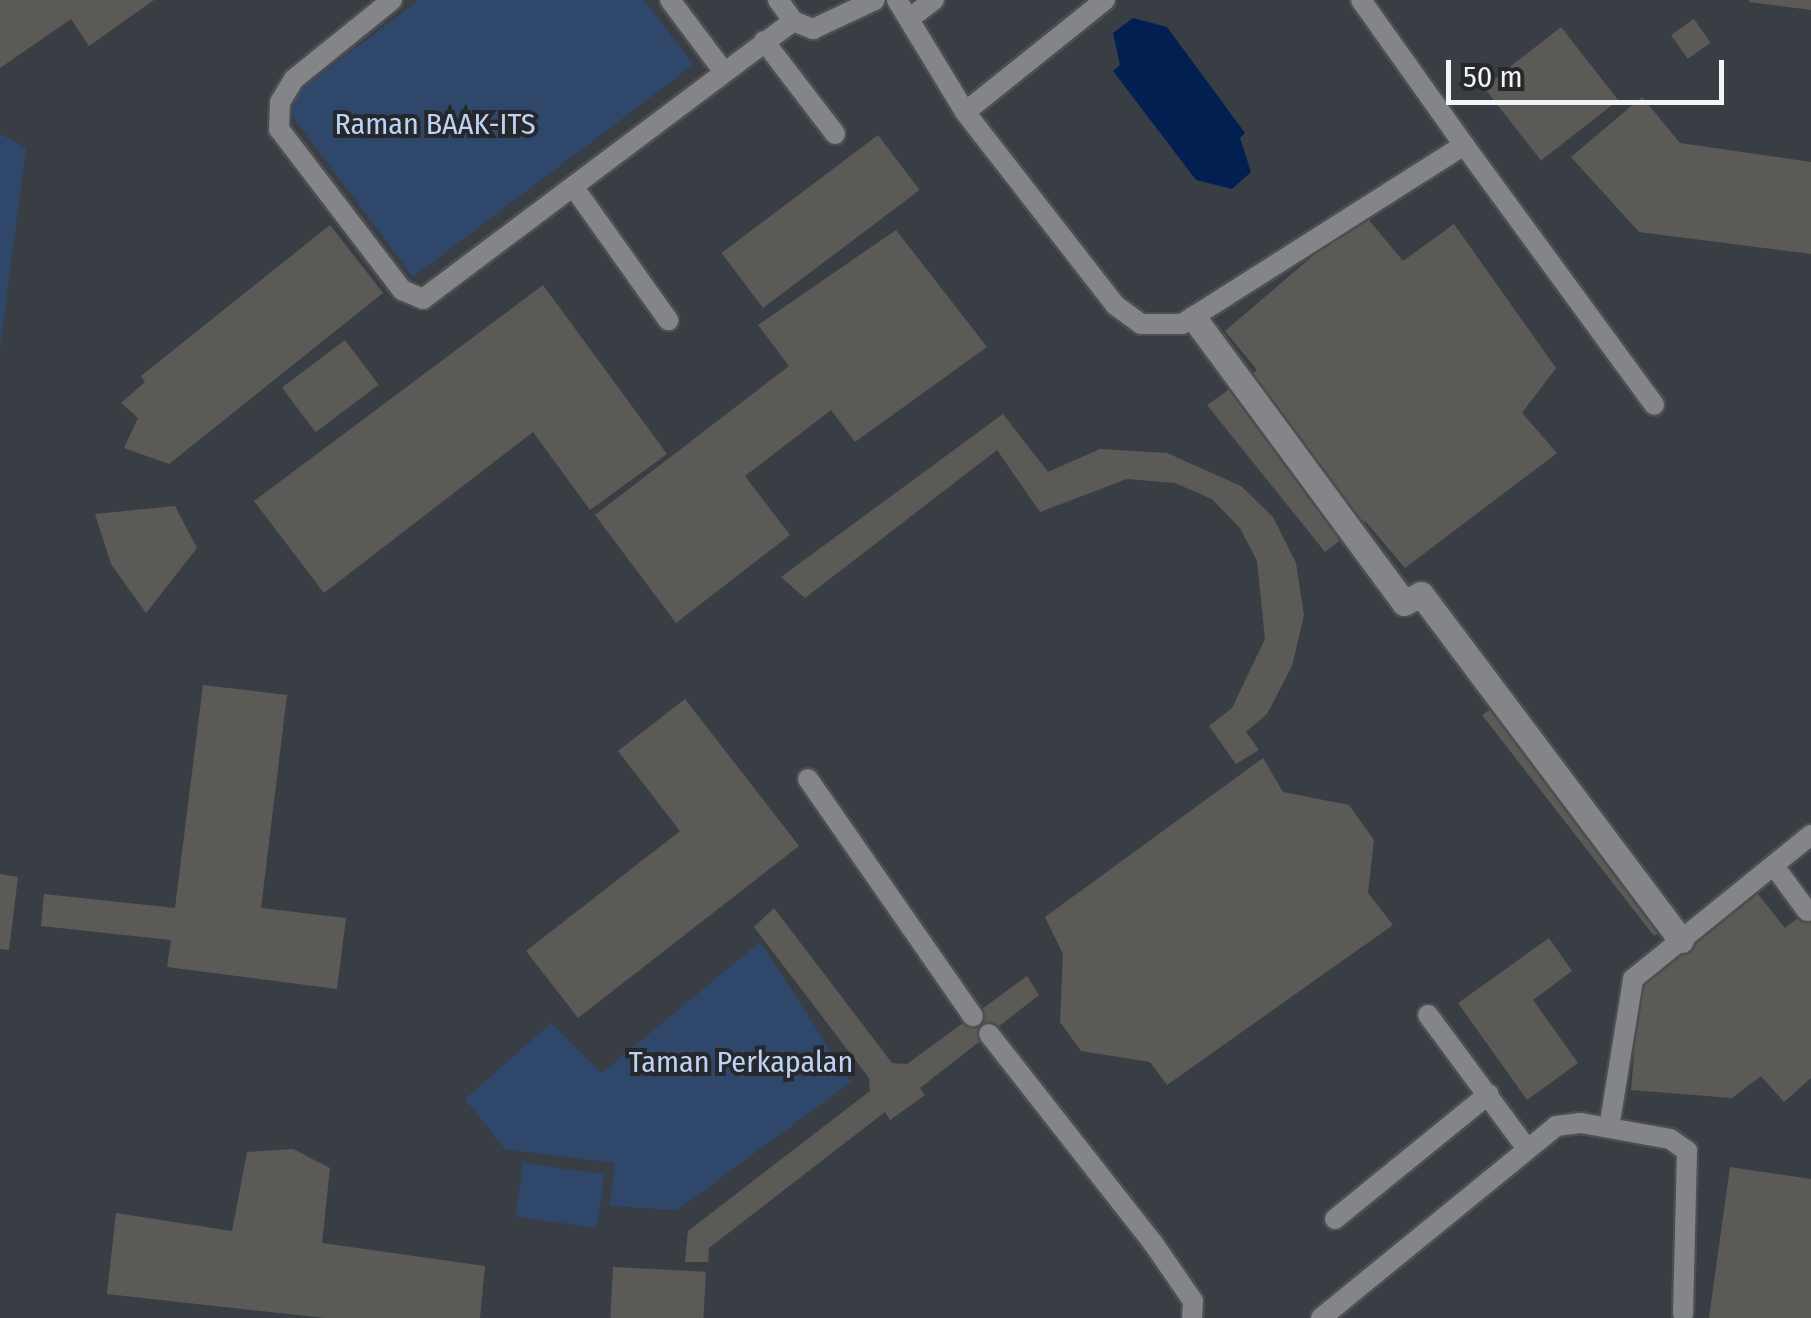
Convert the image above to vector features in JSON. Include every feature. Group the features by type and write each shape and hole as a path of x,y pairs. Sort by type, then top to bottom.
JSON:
{"street":[{"path":"1194,318 1404,604 1422,594 1681,940"}],"lane":[{"path":"392,0 294,79 280,102 280,129 402,290 424,299 454,283 793,22"},
{"path":"670,0 724,72"},
{"path":"778,0 793,22 821,28 875,0"},
{"path":"897,0 965,112 1114,306 1141,324 1194,318 1464,145"},
{"path":"910,18 934,0"},
{"path":"965,112 1105,0"},
{"path":"1361,0 1654,404"},
{"path":"764,42 835,134"},
{"path":"574,189 668,320"},
{"path":"808,779 973,1016"},
{"path":"1609,1128 1633,979 1811,835"},
{"path":"1774,866 1806,911"},
{"path":"1428,1015 1528,1149"},
{"path":"988,1034 1153,1243 1192,1301 1192,1318"},
{"path":"1336,1219 1489,1094"},
{"path":"1321,1318 1556,1126 1609,1128 1670,1139 1687,1151 1683,1314"}],"shaded area":[{"path":"0,0 1811,0 1811,1318 0,1318"},
{"path":"1133,18 1167,27 1245,133 1240,138 1251,172 1232,189 1196,180 1113,71 1120,65 1113,33"}],"green space":[{"name":"Raman BAAK-ITS","path":"419,0 644,0 693,65 413,277 283,103"},
{"path":"0,134 26,148 0,348"},
{"name":"Taman Perkapalan","path":"760,942 851,1082 677,1210 610,1206 615,1163 505,1149 465,1099 551,1023 602,1073"},
{"path":"523,1163 604,1174 597,1228 515,1216"}],"building":[{"path":"0,0 154,0 89,46 71,19 0,68"},
{"path":"1811,0 1811,10 1749,2"},
{"path":"1694,19 1711,43 1688,59 1671,35"},
{"path":"1561,27 1618,100 1541,161 1484,87"},
{"path":"1642,97 1680,143 1811,162 1811,254 1639,232 1571,157"},
{"path":"878,135 920,190 763,308 721,253"},
{"path":"1363,213 1403,261 1454,224 1556,368 1522,413 1557,453 1405,568 1365,521 1325,552 1207,405 1257,370 1225,331"},
{"path":"330,225 383,293 169,464 124,448 138,418 121,403 145,382 141,376"},
{"path":"896,230 987,347 855,442 831,410 745,476 790,535 676,623 595,515 789,366 758,325"},
{"path":"543,285 667,454 590,510 533,432 324,593 254,501"},
{"path":"345,340 379,385 316,432 282,388"},
{"path":"1003,414 1048,472 1100,449 1167,453 1241,486 1273,517 1296,563 1304,615 1292,666 1267,714 1246,732 1259,750 1236,764 1209,726 1232,708 1265,639 1257,561 1240,528 1212,499 1175,483 1127,479 1040,512 997,450 805,598 781,577"},
{"path":"175,506 197,548 146,613 111,564 95,514"},
{"path":"203,685 287,695 261,908 346,918 337,989 167,967 171,940 41,926 44,894 175,908"},
{"path":"1514,694 1679,918 1654,936 1482,715"},
{"path":"685,699 799,846 578,1018 526,951 680,831 618,751"},
{"path":"1263,758 1283,792 1349,805 1374,840 1368,893 1393,925 1167,1085 1150,1062 1081,1051 1060,1022 1063,954 1045,917"},
{"path":"0,874 18,877 9,950 0,949"},
{"path":"1757,893 1785,928 1811,908 1811,1078 1784,1102 1761,1076 1732,1098 1631,1090 1640,984"},
{"path":"774,908 892,1063 907,1064 1027,976 1039,995 920,1088 925,1095 890,1120 885,1112 709,1248 708,1262 685,1262 688,1231 870,1091 869,1078 754,927"},
{"path":"1549,938 1572,971 1533,1000 1578,1063 1527,1100 1458,1003"},
{"path":"293,1149 330,1168 322,1243 485,1266 480,1318 325,1318 107,1294 116,1213 232,1231 247,1152"},
{"path":"1730,1167 1811,1179 1811,1318 1709,1318"},
{"path":"613,1267 706,1272 703,1318 610,1318"}]}
